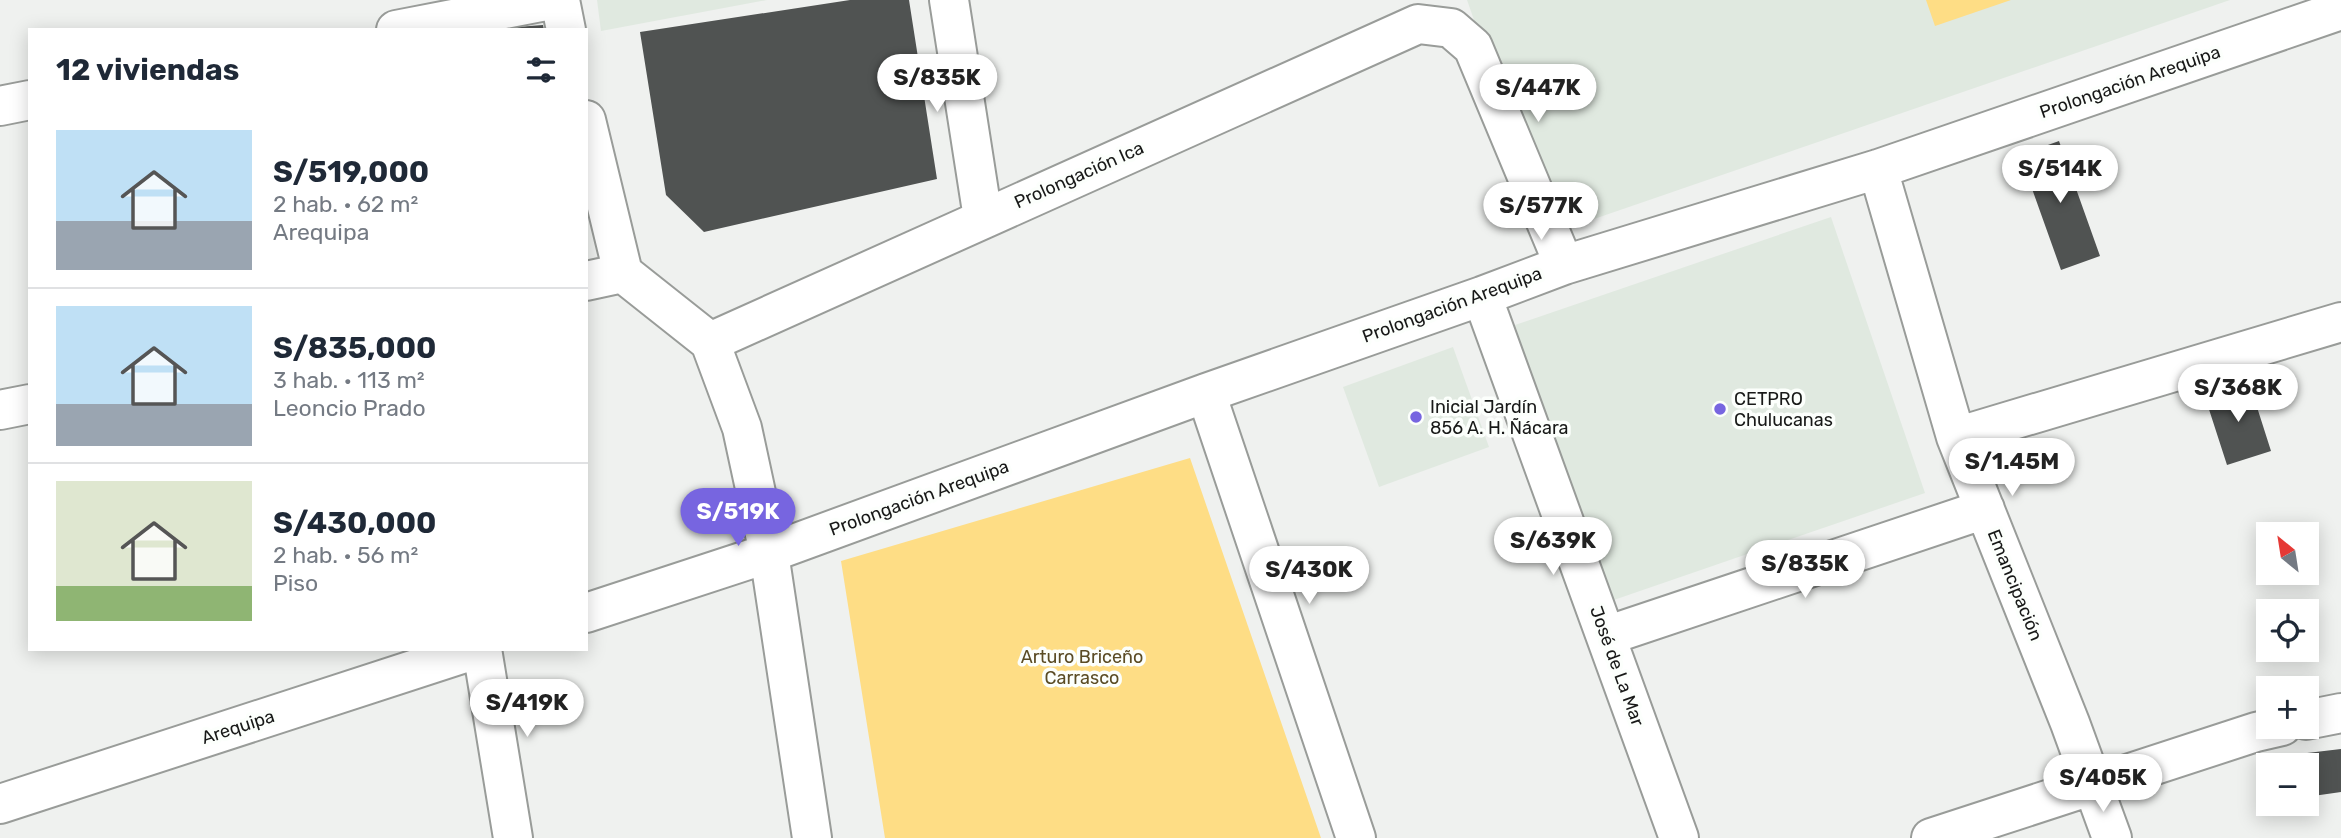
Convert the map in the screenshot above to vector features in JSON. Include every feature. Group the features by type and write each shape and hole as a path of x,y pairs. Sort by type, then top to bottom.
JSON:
{"street":[{"path":"406,28 551,0"},
{"path":"560,0 566,28"},
{"path":"948,0 983,218"},
{"name":"Prolongación Arequipa","path":"769,553 1564,265 1878,169 2341,10"},
{"name":"Prolongación Ica","path":"710,342 1418,24 1451,28 1473,47 1564,265"},
{"path":"0,106 28,100"},
{"path":"588,128 623,273 710,342 742,428 769,553 812,838"},
{"name":"Emancipación","path":"1878,169 1956,437 2070,723 2112,838"},
{"path":"588,281 623,273"},
{"name":"José de La Mar","path":"1482,296 1679,838"},
{"path":"1956,437 2341,322"},
{"path":"1206,393 1356,838"},
{"path":"0,410 28,404"},
{"path":"1606,636 1985,509"},
{"path":"588,612 769,553"},
{"name":"Arequipa","path":"0,804 473,651"},
{"path":"479,651 513,838"},
{"path":"2319,717 2341,712"},
{"path":"1931,838 2256,733"}],"shaded area":[{"path":"597,0 767,0 601,31"},
{"path":"1467,0 2230,0 1565,229 1544,220"},
{"name":"CETPRO Chulucanas","path":"1831,217 1925,493 1608,602 1515,325"},
{"name":"Inicial Jardín 856 A. H. Ñácara","path":"1453,347 1489,447 1379,487 1343,387"}],"green space":[{"path":"1926,0 2011,0 1935,26"},
{"name":"Arturo Briceño Carrasco","path":"1190,458 1321,838 885,838 841,561"}],"building":[{"path":"850,0 909,0 937,179 704,232 666,195 640,32"},
{"path":"543,25 544,28 517,28"},
{"path":"2059,141 2100,256 2061,270 2020,155"},
{"path":"2249,382 2271,451 2227,465 2205,397"},
{"path":"2341,749 2341,792 2319,795 2319,753 2306,753"}],"place":[{"name":"CETPRO Chulucanas","path":"1720,409"},
{"name":"Inicial Jardín 856 A. H. Ñácara","path":"1416,417"}]}
